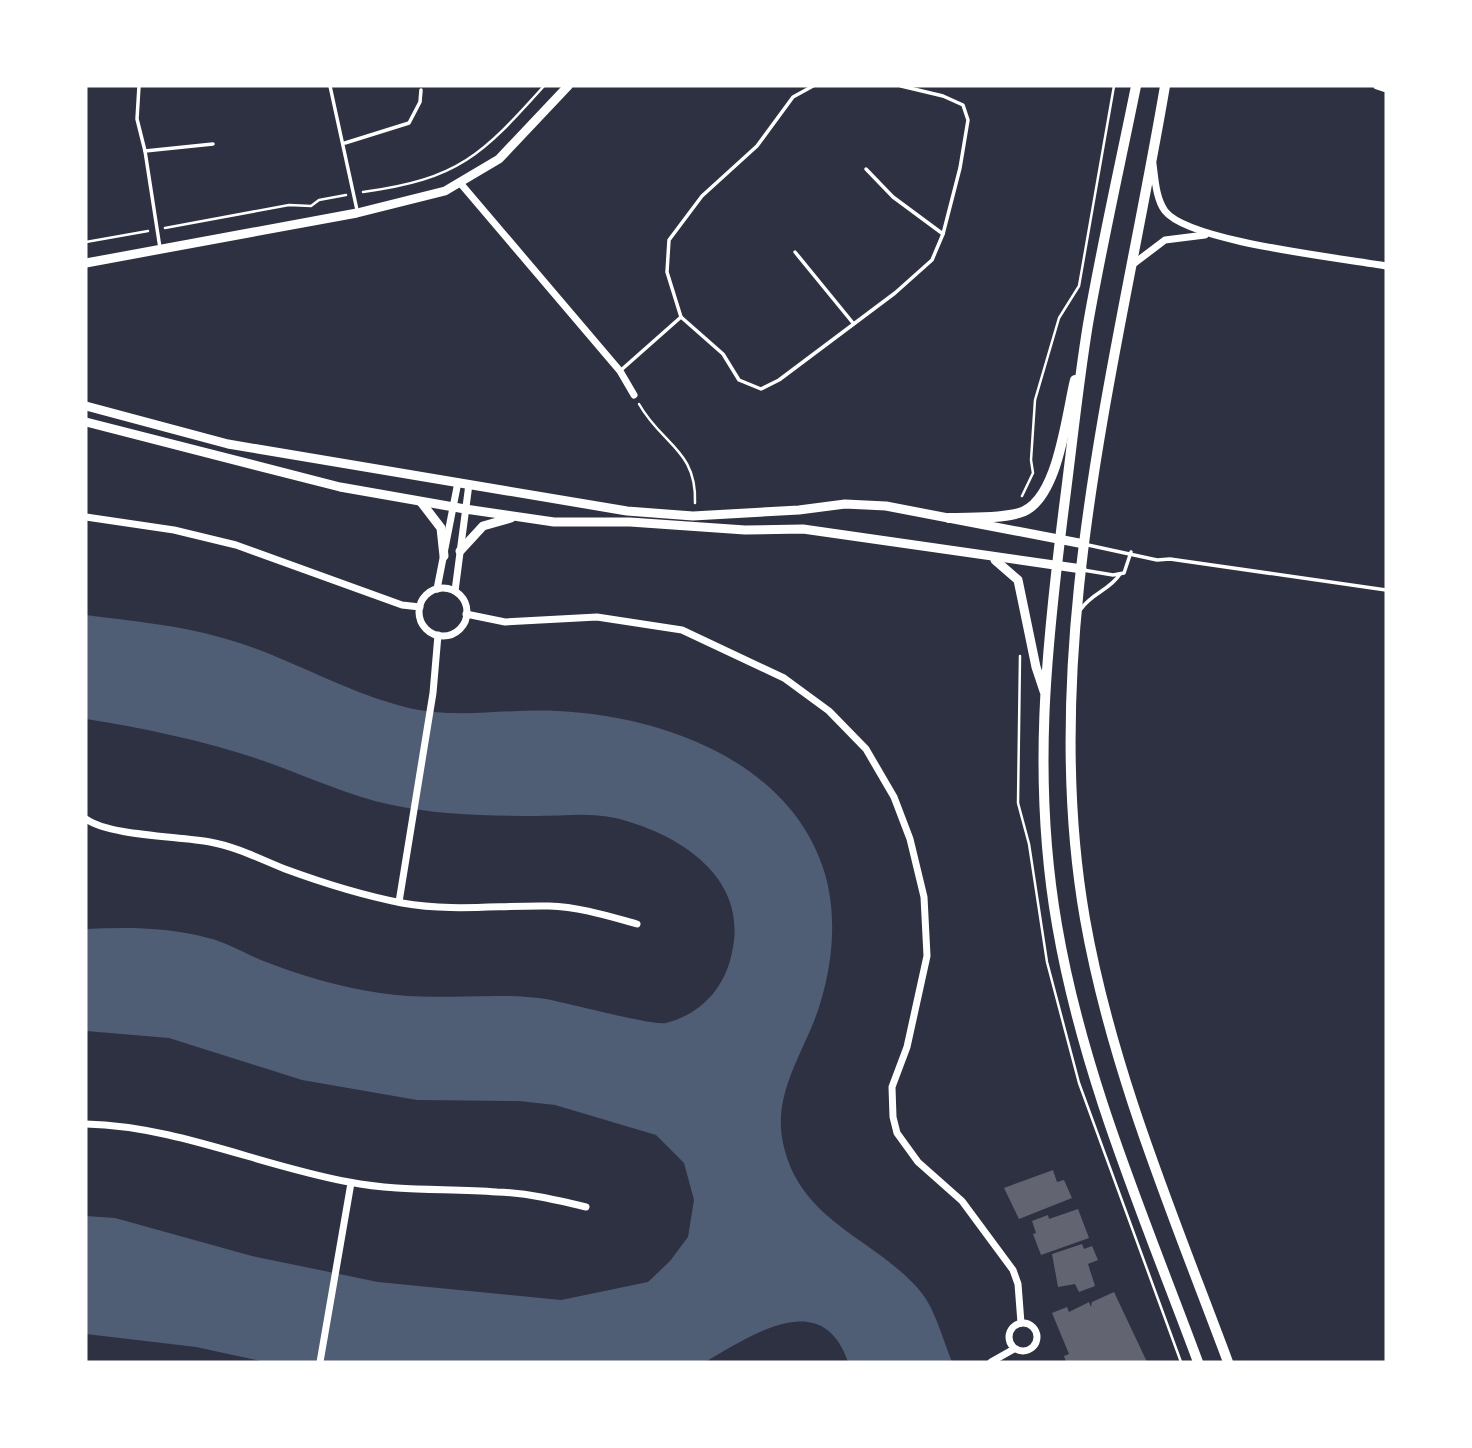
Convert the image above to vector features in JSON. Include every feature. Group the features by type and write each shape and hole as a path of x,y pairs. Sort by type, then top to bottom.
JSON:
{"main road":[{"path":"949,518 1020,513 1042,498 1051,481 1088,325 1136,86"},
{"path":"1165,86 1084,544 1070,727 1072,795 1078,868 1095,971 1123,1075 1228,1362"},
{"path":"1088,325 1060,540 1044,691 1041,751 1043,805 1052,896 1067,977 1093,1077 1198,1362"}],"street":[{"path":"86,263 424,198 461,184 508,151 568,86"},
{"path":"1377,86 1386,89"},
{"path":"1152,161 1163,209 1177,221 1209,235 1386,266"},
{"path":"461,184 620,371 634,395"},
{"path":"1132,265 1166,240 1209,235"},
{"path":"86,406 228,444 626,511 693,516 799,510 845,504 886,506 1084,544"},
{"path":"86,422 340,487 465,509 555,522 630,522 744,530 803,529 990,558 1082,569"},
{"path":"437,589 457,482"},
{"path":"455,592 469,484"},
{"path":"419,501 441,528 444,556"},
{"path":"86,517 174,530 236,545 402,605 419,607"},
{"path":"460,551 483,526 520,517"},
{"path":"990,558 1009,569 1018,580 1036,667 1044,691"},
{"path":"437,589 455,592 463,599 467,614 460,629 438,635 423,625 419,607 426,596 437,589"},
{"path":"467,614 505,622 597,617 682,630 784,678 829,711 866,749 894,797 910,839 924,897 927,956 907,1047 891,1087 897,1133 912,1154 962,1201 1013,1270 1018,1284 1021,1323"},
{"path":"399,902 433,693 438,635"},
{"path":"86,819 90,826 211,842 241,850 332,887 399,902 433,908 580,908 637,924"},
{"path":"86,1124 127,1125 261,1162 351,1183 431,1192 528,1194 586,1206"},
{"path":"320,1362 351,1183"},
{"path":"1014,1349 1009,1334 1021,1323"},
{"path":"991,1362 1014,1349 1027,1351 1037,1341 1034,1328 1021,1323"}],"lane":[{"path":"139,86 137,119 145,151 160,248"},
{"path":"330,86 345,143 357,213"},
{"path":"813,86 793,97 757,146 702,196 669,240 667,272 681,317 723,354 739,380 761,389 779,380 895,293 932,260 943,234 960,168 968,120 963,105 943,96 901,86"},
{"path":"345,143 395,130 409,122 420,102 421,90"},
{"path":"145,151 213,144"},
{"path":"866,169 893,197 943,234"},
{"path":"795,252 853,323"},
{"path":"620,371 681,317"},
{"path":"1084,544 1131,552 1157,560 1170,559 1386,590"},
{"path":"1077,613 1089,597 1114,585 1128,567 1131,552"},
{"path":"1082,569 1120,574"}],"path":[{"path":"86,242 289,205 311,206 319,201 409,184 464,164 504,131 544,86"},
{"path":"634,395 646,417 690,465 696,487 695,505"}],"water":[{"path":"86,615 172,627 223,638 269,654 359,692 424,711 558,711 639,723 680,735 718,752 754,775 784,802 808,835 825,874 831,906 832,939 824,988 782,1106 783,1143 792,1170 805,1192 822,1211 903,1273 921,1292 935,1317 952,1362 848,1362 836,1339 821,1326 803,1322 783,1324 763,1331 705,1362 265,1362 196,1347 86,1334 86,1216 115,1218 252,1256 378,1282 561,1300 648,1282 670,1261 688,1237 694,1200 684,1163 656,1135 555,1105 519,1101 417,1100 302,1080 169,1038 86,1031 86,929 147,929 193,934 221,942 261,960 305,975 380,993 421,997 505,996 546,999 645,1021 666,1023 692,1012 712,996 730,961 734,921 729,899 718,878 702,861 683,846 638,825 595,815 481,815 392,805 357,796 272,764 213,746 86,719"}],"building":[{"path":"1053,1170 1057,1182 1064,1180 1072,1198 1019,1219 1004,1188"},
{"path":"1078,1209 1089,1238 1041,1255 1033,1234 1036,1233 1032,1221 1048,1215 1049,1219"},
{"path":"1082,1244 1084,1249 1092,1246 1098,1260 1088,1264 1095,1286 1079,1292 1075,1284 1058,1287 1052,1254"},
{"path":"1114,1292 1147,1362 1066,1362 1064,1356 1069,1354 1052,1313 1067,1307 1069,1312 1089,1302 1091,1307 1092,1302"}]}
